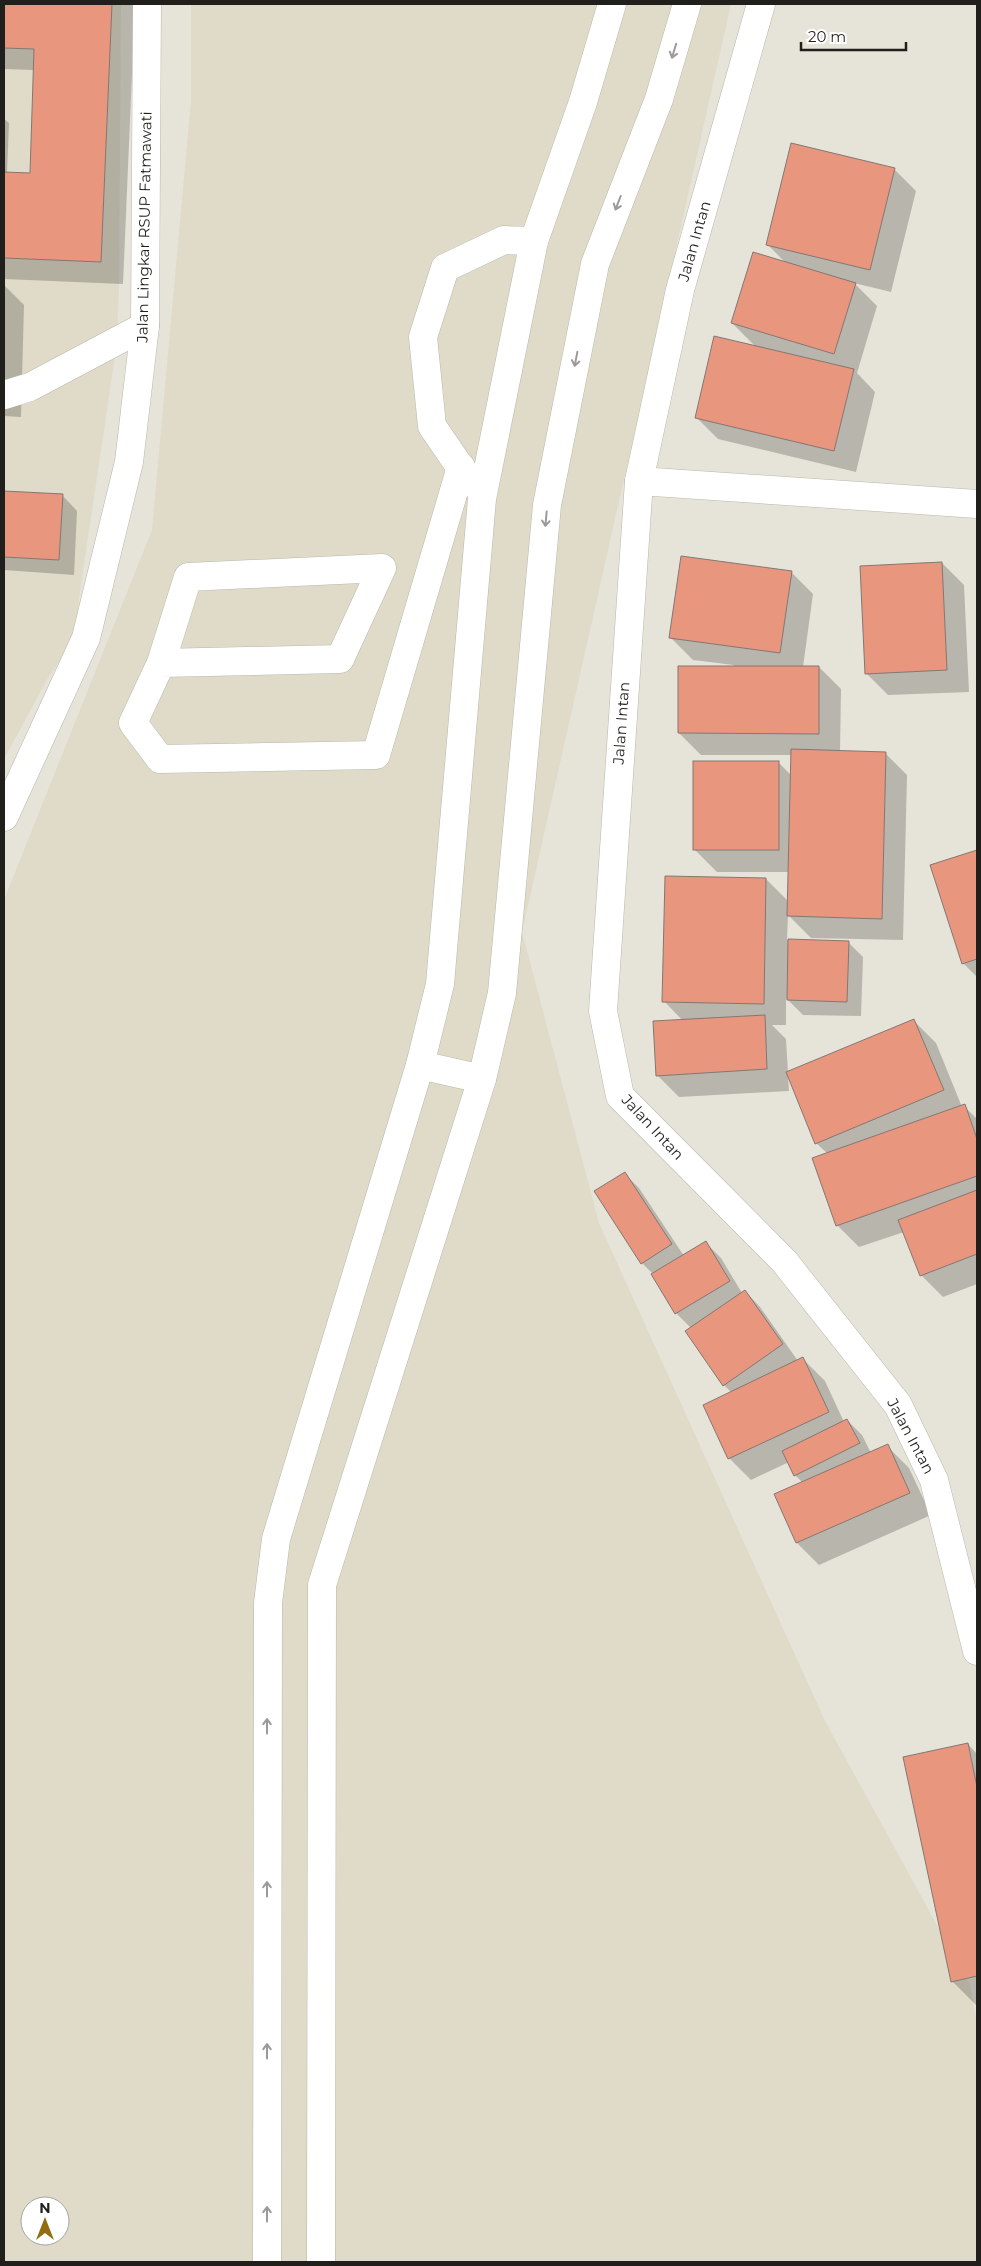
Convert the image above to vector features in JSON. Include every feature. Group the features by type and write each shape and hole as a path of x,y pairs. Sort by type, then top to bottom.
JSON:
{"street":[{"name":"Jalan Lingkar RSUP Fatmawati","path":"4,817 86,638 129,462 145,326 147,4"},
{"path":"267,2262 268,1603 276,1539 420,1065 440,984 482,499 534,241 583,102 612,4"},
{"path":"321,2262 322,1585 482,1079 502,992 547,505 595,264 659,99 687,4"},
{"name":"Jalan Intan","path":"762,4 680,290 638,481 603,1011 620,1096 784,1261 898,1405 934,1480 977,1651"},
{"path":"482,499 432,426 423,337 445,268 504,240 534,241"},
{"path":"4,395 30,388 145,326"},
{"path":"162,663 340,659 382,568 188,577 162,663 134,723 160,759 376,755 461,467"},
{"path":"638,481 977,504"},
{"path":"420,1065 482,1079"}],"shaded area":[{"path":"4,4 121,4 117,343 80,591 75,639 48,678 4,759"},
{"path":"191,4 731,4 522,932 599,1223 825,1721 970,1985 977,2024 977,2262 4,2262 4,900 152,530 191,101"}],"building":[{"path":"4,4 112,4 101,262 4,258 4,172 30,173 34,49 4,48"},
{"path":"791,143 895,168 870,270 766,245"},
{"path":"753,252 856,283 834,354 731,323"},
{"path":"714,336 854,369 834,451 695,418"},
{"path":"4,491 63,494 59,560 4,557"},
{"path":"681,556 792,571 780,653 669,638"},
{"path":"942,562 947,670 865,674 860,566"},
{"path":"678,666 819,666 819,734 678,733"},
{"path":"791,749 886,752 882,919 787,916"},
{"path":"693,761 779,761 779,850 693,850"},
{"path":"977,850 977,959 962,964 930,865"},
{"path":"665,876 766,878 764,1004 662,1002"},
{"path":"788,939 849,941 847,1002 787,1000"},
{"path":"765,1015 767,1069 656,1076 653,1021"},
{"path":"914,1019 944,1090 815,1144 786,1072"},
{"path":"965,1104 977,1139 977,1176 836,1226 812,1158"},
{"path":"625,1172 672,1244 641,1264 594,1191"},
{"path":"977,1190 977,1254 920,1276 898,1220"},
{"path":"706,1241 730,1281 675,1314 651,1274"},
{"path":"745,1290 783,1344 723,1386 685,1331"},
{"path":"803,1357 829,1412 728,1459 703,1405"},
{"path":"847,1419 860,1443 794,1476 782,1451"},
{"path":"888,1444 910,1493 796,1543 774,1494"},
{"path":"968,1743 977,1787 977,1976 951,1982 903,1757"}]}
